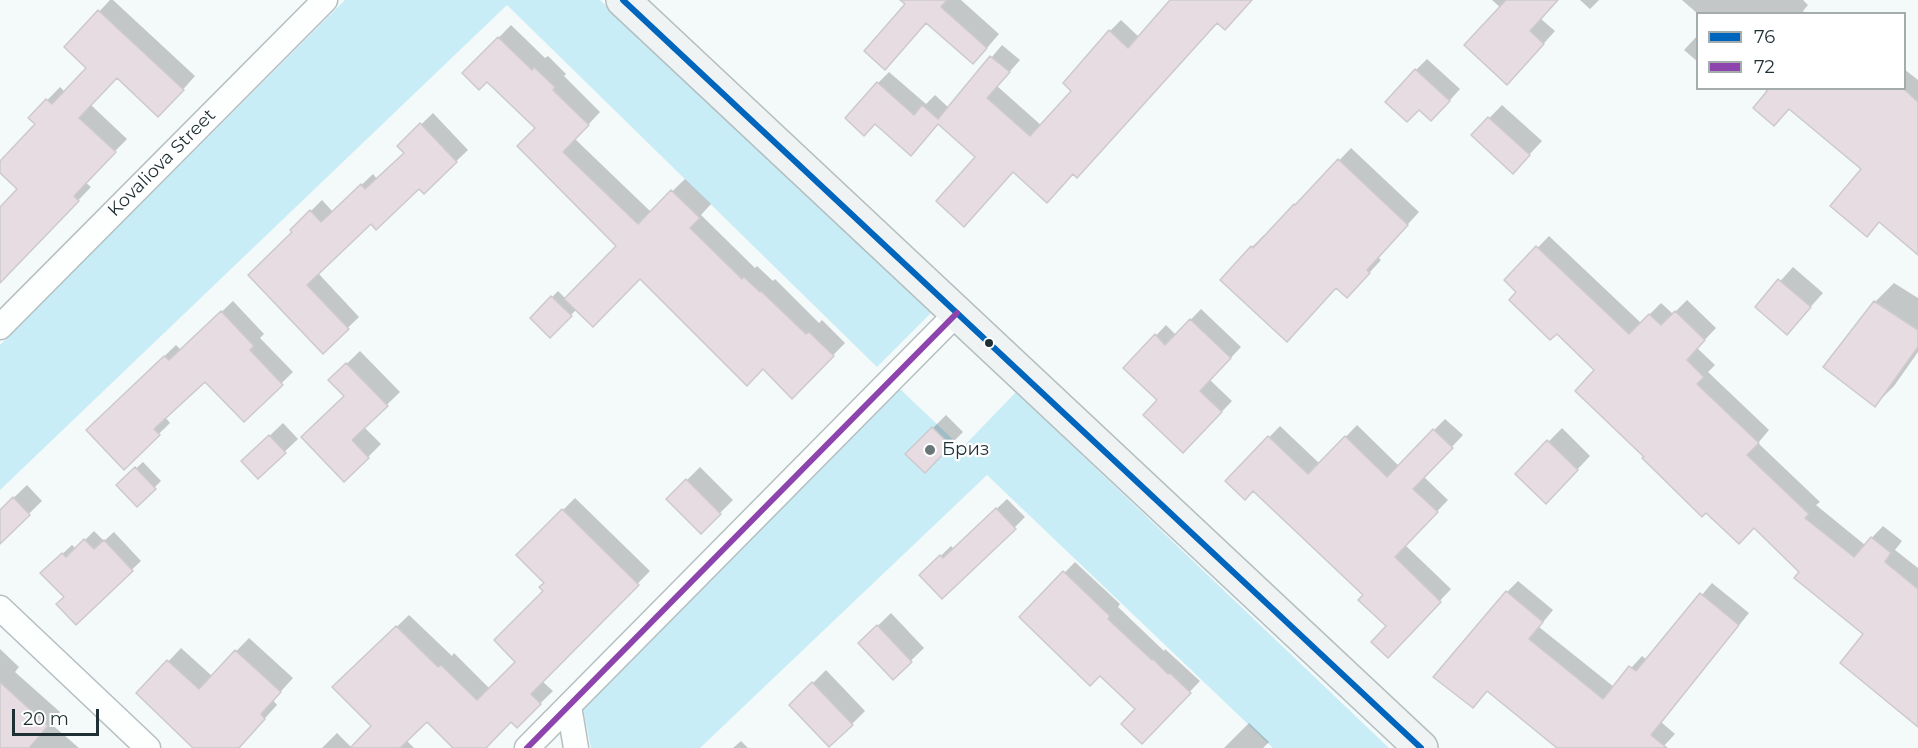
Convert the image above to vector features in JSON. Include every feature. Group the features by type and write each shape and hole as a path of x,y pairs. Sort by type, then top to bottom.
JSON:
{"street":[{"name":"Kovaliova Street","path":"0,327 325,0"},
{"path":"623,0 1421,748"},
{"path":"528,748 957,313"},
{"path":"0,608 148,748"},
{"path":"569,706 576,748"}],"shaded area":[{"path":"345,0 600,0 932,312 877,367 507,5 0,490 0,345"},
{"path":"899,388 962,448 1016,392 1389,748 1273,748 987,475 700,748 591,748 583,709"}],"building":[{"path":"900,0 947,0 941,7 987,48 973,64 926,23 885,70 864,51 905,4"},
{"path":"1170,0 1252,0 1225,30 1217,23 1077,178 1073,174 1047,203 1013,172 964,227 936,201 975,157 938,124 911,156 875,124 864,136 845,118 877,82 914,115 922,105 938,119 990,56 1010,72 987,98 1030,136 1071,91 1063,83 1109,30 1128,48"},
{"path":"1506,0 1558,0 1530,31 1544,44 1507,85 1464,45"},
{"path":"98,10 184,90 158,117 117,78 79,118 116,152 74,196 79,201 0,283 0,207 17,189 0,173 0,161 35,124 28,118 46,99 52,104 86,68 64,47"},
{"path":"498,37 532,70 534,67 555,87 553,90 589,125 563,152 638,224 671,190 700,218 690,228 742,279 744,277 761,291 806,334 809,332 834,356 792,399 763,369 747,386 640,279 593,327 564,299 616,246 517,146 535,128 487,82 479,90 462,73"},
{"path":"1415,69 1450,101 1431,121 1419,110 1407,122 1385,102"},
{"path":"1905,90 1918,102 1918,255 1879,222 1867,237 1830,206 1861,169 1789,109 1774,126 1753,108 1767,91"},
{"path":"1488,117 1530,155 1513,174 1471,135"},
{"path":"420,123 457,162 424,194 419,189 376,230 371,224 307,285 349,329 323,354 248,275 292,232 290,230 310,210 321,222 361,184 365,189 404,153 397,146"},
{"path":"1338,159 1408,225 1367,270 1370,273 1347,298 1336,288 1287,342 1220,280"},
{"path":"1536,246 1629,334 1649,314 1661,325 1675,311 1705,340 1687,360 1704,377 1697,384 1759,443 1747,455 1809,514 1805,518 1854,557 1871,537 1891,553 1885,562 1918,589 1918,727 1840,663 1863,634 1794,578 1799,572 1754,528 1739,544 1706,513 1702,517 1575,391 1594,370 1557,334 1550,340 1509,300 1516,292 1504,280"},
{"path":"1778,279 1811,307 1787,335 1755,307"},
{"path":"551,296 572,316 550,338 530,318"},
{"path":"1874,301 1918,330 1918,347 1875,407 1823,367"},
{"path":"221,311 254,346 250,350 283,385 244,422 205,382 154,429 160,435 124,470 86,430 164,356 169,360"},
{"path":"1190,319 1231,358 1200,391 1222,412 1183,453 1143,415 1157,400 1123,368 1155,334 1165,345"},
{"path":"346,363 388,406 352,440 369,458 344,482 301,437 344,396 328,380"},
{"path":"932,427 951,446 925,473 905,454"},
{"path":"1433,429 1453,448 1413,489 1438,512 1395,557 1441,602 1388,658 1371,642 1386,626 1358,600 1363,595 1253,491 1245,500 1225,481 1268,436 1308,474 1345,436 1387,477"},
{"path":"269,435 286,453 258,479 241,461"},
{"path":"1547,440 1578,470 1546,504 1515,474"},
{"path":"135,467 156,489 137,507 116,485"},
{"path":"686,479 721,514 701,534 666,499"},
{"path":"13,497 30,515 0,544 0,510"},
{"path":"996,508 1016,529 942,599 919,575 940,555 943,558"},
{"path":"562,509 639,585 531,694 541,704 517,728 511,722 486,748 453,748 427,722 400,748 350,748 371,726 332,687 396,626 438,667 441,665 477,700 515,662 494,640 543,591 539,587 544,583 516,555"},
{"path":"84,539 94,549 104,540 133,571 76,625 56,604 64,597 40,573 62,553 66,557"},
{"path":"1063,571 1110,616 1108,619 1191,693 1142,744 1121,724 1135,709 1100,676 1090,686 1019,617"},
{"path":"1506,591 1543,622 1529,639 1603,699 1629,666 1636,671 1700,593 1739,625 1651,735 1667,748 1557,748 1487,691 1473,708 1433,677"},
{"path":"877,625 912,662 893,680 858,643"},
{"path":"235,650 281,692 261,714 265,719 239,748 193,748 136,693 167,660 199,689"},
{"path":"0,682 48,726 29,748 0,748"},
{"path":"812,682 853,725 829,747 789,705"}],"transit line":[{"name":"76","path":"623,0 1421,748"},
{"name":"72","path":"527,748 957,313"}],"place":[{"name":"Бриз","path":"930,450"}]}
